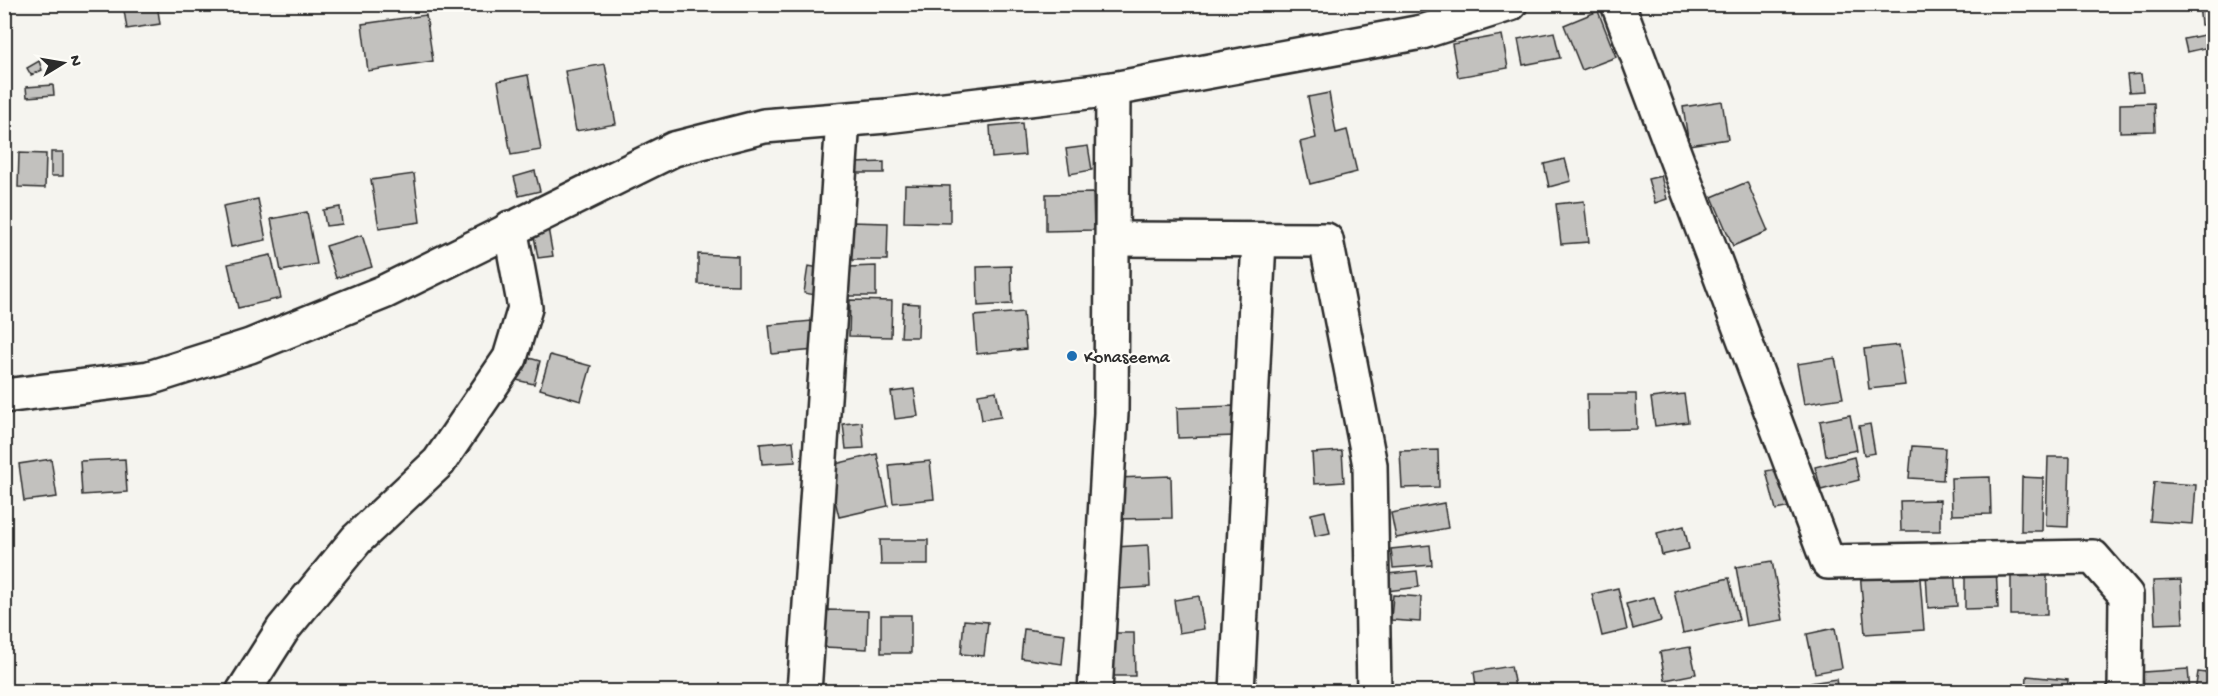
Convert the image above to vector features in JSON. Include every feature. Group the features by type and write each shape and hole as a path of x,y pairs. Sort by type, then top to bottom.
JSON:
{"street":[{"path":"4,396 149,378 250,346 384,292 674,149 764,126 843,120 1113,88 1422,32 1510,4"},
{"path":"1618,4 1828,562 2093,557 2126,595 2125,692"},
{"path":"1095,692 1111,413 1113,88"},
{"path":"804,692 843,120"},
{"path":"243,692 283,629 357,539 439,462 510,358 525,308 510,228"},
{"path":"1112,239 1326,240 1370,465 1374,692"},
{"path":"1237,692 1259,240"}],"building":[{"path":"123,4 157,4 160,24 127,29"},
{"path":"718,4 755,4 755,10 718,8"},
{"path":"2199,4 2214,4 2214,24 2201,25"},
{"path":"1598,11 1616,57 1582,70 1564,25"},
{"path":"426,15 433,61 368,71 362,24"},
{"path":"1554,32 1560,58 1523,65 1518,39"},
{"path":"2214,33 2214,46 2187,52 2184,39"},
{"path":"1502,35 1508,68 1458,77 1452,44"},
{"path":"39,61 42,70 31,75 27,68"},
{"path":"605,64 616,124 576,131 565,71"},
{"path":"2141,74 2143,91 2129,92 2127,75"},
{"path":"528,75 541,150 511,155 498,81"},
{"path":"53,85 54,95 27,97 26,87"},
{"path":"1329,93 1336,133 1347,130 1357,172 1310,184 1300,142 1316,138 1308,97"},
{"path":"1722,101 1728,139 1689,145 1683,107"},
{"path":"2154,103 2155,131 2120,132 2120,104"},
{"path":"1022,123 1025,155 992,158 990,126"},
{"path":"1088,146 1092,170 1070,174 1066,149"},
{"path":"51,152 63,152 63,176 51,176"},
{"path":"19,153 46,154 45,188 18,187"},
{"path":"1565,159 1571,181 1549,187 1544,164"},
{"path":"884,162 884,173 855,173 855,163"},
{"path":"535,171 540,191 519,196 514,177"},
{"path":"414,174 420,222 379,228 371,180"},
{"path":"1661,176 1667,199 1655,203 1648,179"},
{"path":"1747,182 1768,231 1733,246 1712,197"},
{"path":"905,185 950,186 950,223 904,222"},
{"path":"1093,193 1094,230 1046,231 1046,194"},
{"path":"258,199 266,240 231,247 223,206"},
{"path":"1584,201 1589,242 1561,244 1556,204"},
{"path":"340,207 342,224 326,226 323,210"},
{"path":"307,212 317,264 281,271 271,219"},
{"path":"850,222 888,223 887,260 850,260"},
{"path":"548,228 553,256 538,258 533,231"},
{"path":"362,235 372,267 336,278 326,246"},
{"path":"698,254 738,256 738,285 698,284"},
{"path":"271,255 281,298 238,308 228,264"},
{"path":"808,266 826,269 821,296 804,293"},
{"path":"876,266 876,296 848,296 848,267"},
{"path":"1011,266 1012,304 978,306 977,267"},
{"path":"850,300 892,301 891,337 849,336"},
{"path":"903,303 919,304 918,337 901,337"},
{"path":"1023,312 1026,349 977,354 974,316"},
{"path":"812,321 815,350 772,354 769,325"},
{"path":"1899,345 1905,385 1869,389 1864,349"},
{"path":"550,355 591,366 581,401 540,389"},
{"path":"522,356 540,361 534,384 516,380"},
{"path":"1835,358 1843,398 1804,404 1797,364"},
{"path":"914,389 918,416 895,419 891,392"},
{"path":"996,391 1001,417 982,420 978,394"},
{"path":"1587,394 1636,394 1637,429 1588,430"},
{"path":"1684,394 1688,422 1655,426 1651,398"},
{"path":"1234,406 1235,436 1178,438 1177,408"},
{"path":"1850,415 1857,450 1826,456 1820,421"},
{"path":"862,422 864,448 846,449 843,424"},
{"path":"1870,424 1875,453 1864,455 1859,426"},
{"path":"793,441 795,462 762,464 760,444"},
{"path":"1912,446 1945,448 1943,480 1909,478"},
{"path":"1438,450 1439,487 1402,488 1400,451"},
{"path":"1342,451 1344,482 1314,484 1312,453"},
{"path":"877,454 888,506 839,517 827,466"},
{"path":"1854,457 1859,480 1821,490 1815,467"},
{"path":"2048,457 2070,457 2068,527 2046,526"},
{"path":"51,459 57,497 24,501 19,464"},
{"path":"125,459 127,492 82,495 80,461"},
{"path":"930,461 934,499 893,503 889,465"},
{"path":"1782,468 1791,507 1776,510 1766,471"},
{"path":"1171,476 1172,518 1117,519 1116,478"},
{"path":"1990,477 1991,514 1952,515 1951,478"},
{"path":"2022,477 2043,478 2042,531 2021,531"},
{"path":"2154,482 2196,485 2193,524 2150,521"},
{"path":"1940,500 1940,531 1901,531 1900,501"},
{"path":"1444,503 1448,528 1396,538 1391,513"},
{"path":"1325,511 1330,533 1315,536 1311,514"},
{"path":"1684,526 1689,549 1662,555 1657,533"},
{"path":"880,540 928,540 928,565 881,565"},
{"path":"1148,545 1150,587 1117,589 1115,547"},
{"path":"1430,545 1432,565 1393,568 1391,549"},
{"path":"1772,561 1783,620 1746,626 1736,567"},
{"path":"1919,566 1924,630 1865,634 1860,571"},
{"path":"1996,567 1998,608 1965,609 1965,569"},
{"path":"2011,569 2047,570 2047,615 2011,615"},
{"path":"1417,571 1419,587 1379,592 1377,575"},
{"path":"1954,571 1957,606 1928,608 1926,573"},
{"path":"1729,578 1739,620 1683,633 1674,591"},
{"path":"2181,580 2183,623 2155,624 2153,581"},
{"path":"1618,588 1627,630 1602,636 1592,594"},
{"path":"1393,595 1421,597 1420,622 1391,620"},
{"path":"1199,596 1204,629 1179,633 1174,600"},
{"path":"1654,597 1661,621 1633,629 1626,604"},
{"path":"826,610 868,611 867,649 824,647"},
{"path":"881,615 911,615 911,653 881,653"},
{"path":"964,620 988,622 984,656 961,654"},
{"path":"1835,628 1842,668 1815,673 1807,634"},
{"path":"1024,629 1065,634 1062,664 1021,658"},
{"path":"1108,633 1134,633 1135,676 1109,676"},
{"path":"1690,647 1696,674 1665,680 1660,652"},
{"path":"1511,666 1516,692 1477,692 1474,672"},
{"path":"2188,669 2190,692 2144,692 2143,672"},
{"path":"2198,672 2214,674 2214,692 2195,692"},
{"path":"2027,676 2068,680 2067,692 2026,692"},
{"path":"1836,679 1838,692 1812,692 1811,683"}],"place":[{"name":"Konaseema","path":"1072,356"}]}
